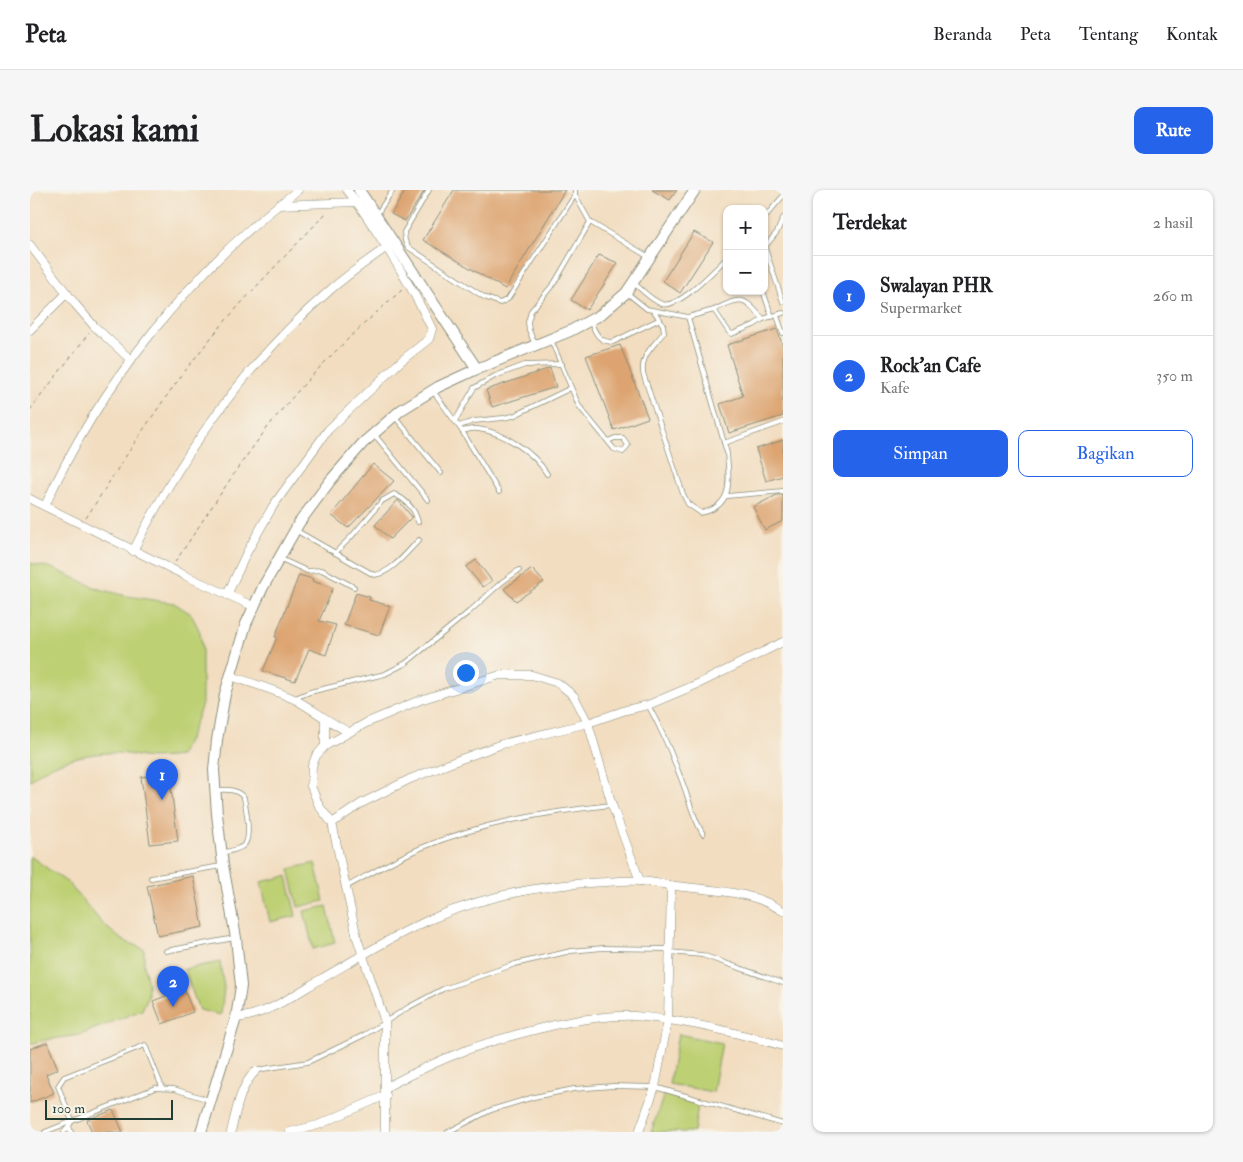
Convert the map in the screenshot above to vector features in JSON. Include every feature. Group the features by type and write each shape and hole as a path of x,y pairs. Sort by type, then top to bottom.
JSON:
{"street":[{"path":"44,506 71,451 131,360 205,273 247,232 298,190"},
{"path":"227,595 273,506 328,430 400,361 429,339 432,329 387,247 347,190"},
{"path":"359,190 477,369"},
{"path":"201,1132 236,1018 241,986 236,938 221,853 214,770 217,740 224,694 246,624 263,587 295,530 330,482 363,443 401,410 433,390 477,369 551,339 590,321 607,310 634,283 695,190"},
{"path":"278,205 357,202"},
{"path":"30,245 94,326 131,360"},
{"path":"133,551 151,515 181,464 215,414 256,363 280,337 330,290 387,247"},
{"path":"30,330 67,293"},
{"path":"32,501 170,569 254,607"},
{"path":"332,823 362,804 410,779 461,758 502,744 588,723 626,710 648,705 700,683 783,642"},
{"path":"385,1132 384,1022 362,954 332,823 319,806 311,786 312,766 316,756 325,746 349,732 420,700 500,675 532,675 558,683 574,696 588,723 612,805 640,881"},
{"path":"230,676 293,699 349,732"},
{"path":"325,719 325,746"},
{"path":"236,1018 248,1017 272,1008 362,954 409,929 455,909 482,901 572,883 640,881 734,892 748,895 783,911"},
{"path":"639,1132 655,1087 668,1020 671,886"},
{"path":"290,1132 318,1125 452,1056 489,1042 539,1028 591,1017 633,1016 668,1020 712,1028 783,1046"},
{"path":"231,1132 236,1112 249,1078 256,1072"}],"lane":[{"path":"376,216 394,190"},
{"path":"430,190 404,232 408,248 484,297 500,302 508,300 575,192"},
{"path":"575,192 590,222 651,258"},
{"path":"768,213 783,196"},
{"path":"768,243 777,232 783,218"},
{"path":"535,346 528,322 531,311 555,282 590,222"},
{"path":"766,250 783,302"},
{"path":"634,283 651,298 663,304 672,304 684,297 723,262"},
{"path":"626,293 647,309 688,317 740,300 745,301 763,319"},
{"path":"764,295 772,317"},
{"path":"714,310 732,334 763,319 783,313"},
{"path":"654,311 660,319 664,332 647,353 642,363 683,494 688,504 701,514 716,508 727,496 729,475 727,453 688,317"},
{"path":"777,316 783,333"},
{"path":"590,321 598,336 605,342 613,342 660,319"},
{"path":"551,339 579,406 614,449 623,452 628,446 623,438 615,438 608,441"},
{"path":"455,421 474,388 495,376 525,365 562,364"},
{"path":"459,426 474,421 513,416 571,388"},
{"path":"433,390 459,426 499,492"},
{"path":"394,416 441,473"},
{"path":"724,443 783,422"},
{"path":"462,431 477,429 514,442 530,454 547,474"},
{"path":"374,434 428,500"},
{"path":"727,496 783,491"},
{"path":"335,553 382,501 394,494 414,509 418,522"},
{"path":"295,530 374,575 391,568 419,540"},
{"path":"279,559 308,571 322,570 354,587"},
{"path":"293,699 310,692 385,674 406,663 470,611 502,582 519,570"},
{"path":"648,705 659,725 698,826 703,834"},
{"path":"215,790 233,790 240,793 244,798 249,838 246,844 240,848 221,853"},
{"path":"346,887 421,848 476,829 559,812 612,805"},
{"path":"151,878 223,865"},
{"path":"166,951 236,938"},
{"path":"256,1072 263,1069 308,1062 364,1035 409,1007 443,989 514,964 571,951 603,948 666,949 670,952 702,955 783,983"},
{"path":"71,1132 58,1086 64,1077 145,1045 162,1087"},
{"path":"448,1132 491,1110 534,1097 574,1089 613,1086 655,1087 783,1124"},
{"path":"45,1132 148,1090 162,1087 211,1101"},
{"path":"64,1132 70,1123"}],"path":[{"path":"82,525 157,409 196,357 234,312 335,203"},
{"path":"170,569 259,440 297,392 358,328 409,284"},
{"path":"30,410 94,326"}],"green space":[{"path":"30,563 52,568 99,589 127,596 174,603 191,614 200,632 202,648 202,704 190,737 180,756 152,758 121,753 106,753 82,756 48,768 30,781"},
{"path":"30,856 68,883 104,925 122,940 144,949 148,996 142,1010 80,1035 30,1044"},
{"path":"315,863 324,901 298,907 289,869"},
{"path":"287,876 296,916 270,922 261,882"},
{"path":"327,906 335,943 313,949 304,911"},
{"path":"220,962 224,988 221,1015 199,1010 184,969"},
{"path":"678,1034 722,1043 713,1092 669,1084"},
{"path":"664,1094 698,1105 694,1132 651,1132"}],"building":[{"path":"406,190 425,190 405,221 391,214"},
{"path":"454,190 565,190 505,289 423,240"},
{"path":"652,190 677,190 670,200"},
{"path":"694,232 713,242 680,293 663,281"},
{"path":"599,255 618,263 587,310 571,300"},
{"path":"777,329 783,347 783,416 729,433 720,404 743,396 727,345"},
{"path":"620,345 648,418 614,430 586,356"},
{"path":"550,368 556,387 492,407 486,390"},
{"path":"783,440 783,476 766,481 756,449"},
{"path":"373,464 394,481 348,528 331,515"},
{"path":"777,495 783,495 783,521 765,530 753,507"},
{"path":"398,500 412,517 390,539 375,525"},
{"path":"476,560 492,581 483,587 466,567"},
{"path":"532,569 544,582 516,601 504,589"},
{"path":"299,575 333,588 319,621 336,625 326,655 309,649 295,681 263,671"},
{"path":"356,593 370,597 369,600 390,606 379,635 344,625"},
{"path":"169,773 178,841 150,844 141,777"},
{"path":"193,876 203,927 158,936 147,886"},
{"path":"184,989 193,1012 162,1024 153,1001"},
{"path":"47,1042 58,1069 46,1074 54,1093 30,1103 30,1049"},
{"path":"113,1110 123,1132 92,1132 87,1120"}],"place":[{"name":"Swalayan PHR","path":"162,800"},
{"name":"Rock'an Cafe","path":"173,1007"}]}
